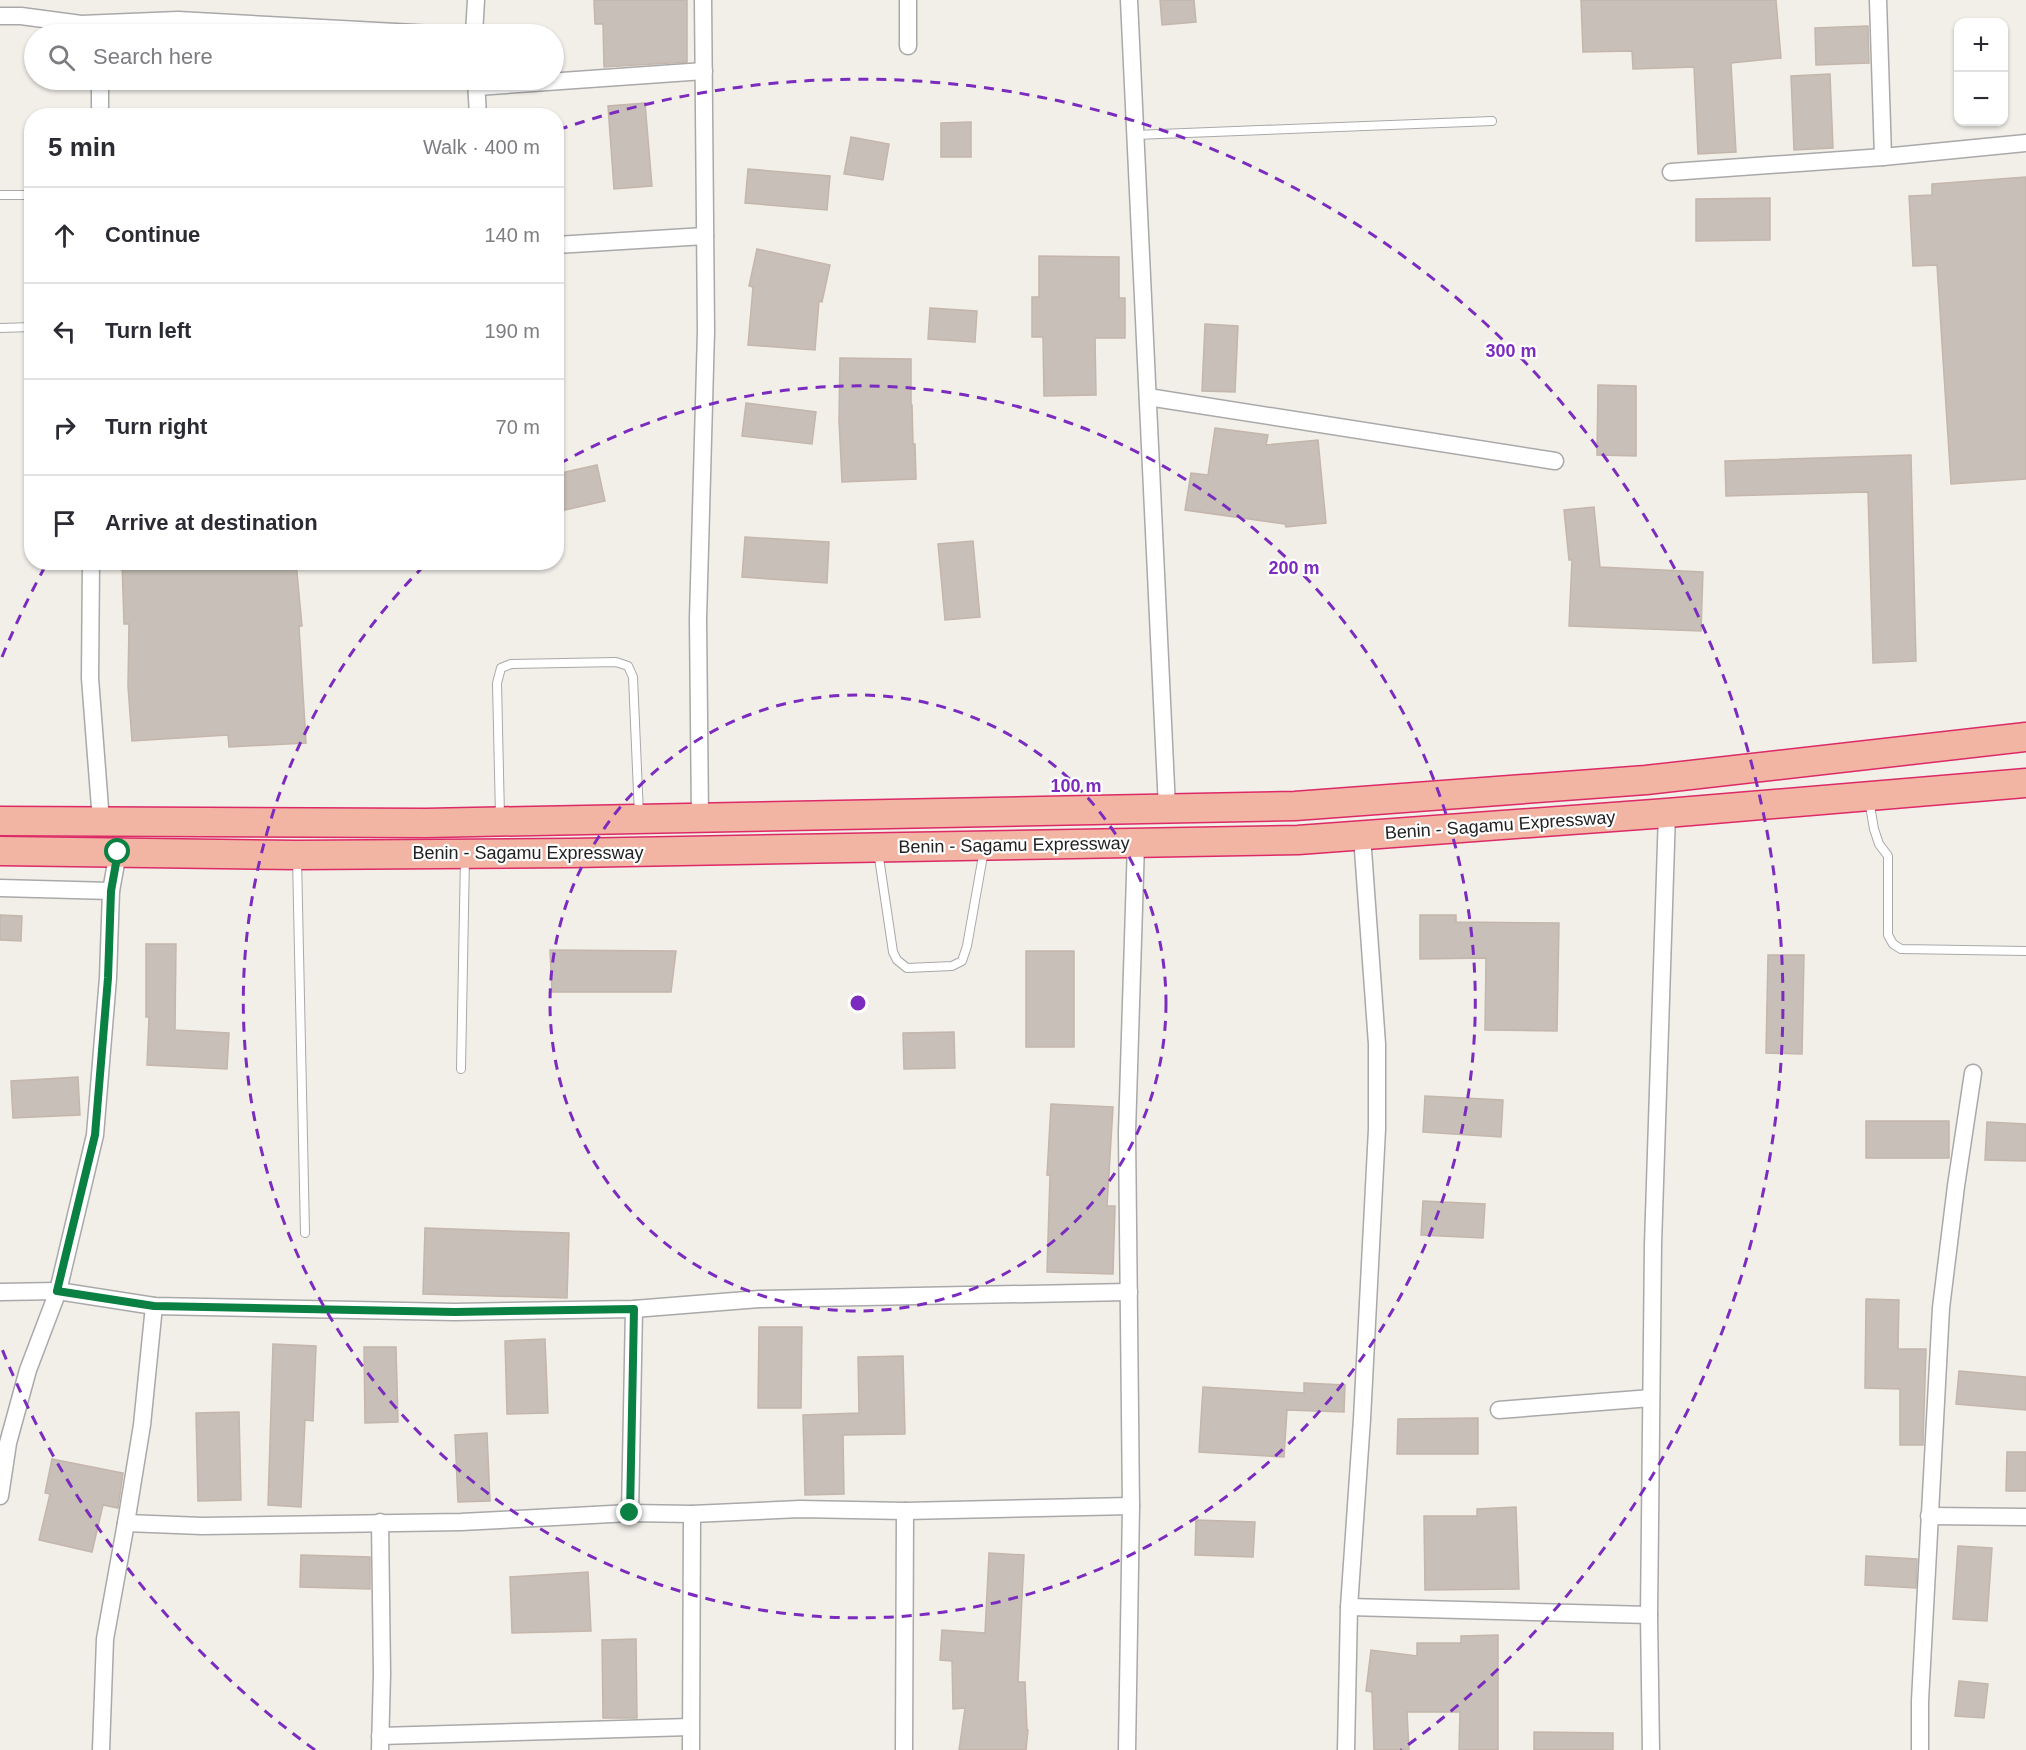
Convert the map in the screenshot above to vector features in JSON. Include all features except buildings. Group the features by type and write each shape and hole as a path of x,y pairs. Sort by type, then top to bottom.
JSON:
{"highway":[{"path":"0,821 500,822 1295,806 1646,780 2026,737"},
{"name":"Benin - Sagamu Expressway","path":"0,851 297,855 1298,840 1667,813 2026,783"}],"street":[{"path":"475,24 476,0"},
{"path":"700,818 698,619 705,331 703,0"},
{"path":"908,0 908,46"},
{"path":"1129,0 1167,808"},
{"path":"1878,0 1883,157"},
{"path":"0,16 21,16 81,24"},
{"path":"143,24 178,20 251,24"},
{"path":"564,78 704,71"},
{"path":"100,90 100,108"},
{"path":"476,90 478,108"},
{"path":"1671,172 1883,157 2026,143"},
{"path":"564,245 705,236"},
{"path":"1148,397 1555,461"},
{"path":"91,570 90,678 101,821"},
{"path":"1650,1750 1653,1233 1667,813"},
{"path":"1346,1750 1348,1607 1362,1419 1377,1129 1377,1044 1362,836"},
{"path":"1127,1750 1131,1506 1127,1132 1136,843"},
{"path":"0,1496 8,1443 28,1370 57,1291 95,1135 108,990 111,891 118,852"},
{"path":"0,888 111,891"},
{"path":"1920,1750 1920,1701 1941,1308 1973,1073"},
{"path":"0,1292 57,1291 154,1306 455,1312 634,1309 759,1299 1129,1292"},
{"path":"101,1750 105,1639 142,1425 154,1306"},
{"path":"630,1513 634,1309"},
{"path":"1499,1410 1652,1398"},
{"path":"126,1523 202,1526 460,1522 630,1513 692,1514 800,1509 905,1511 1131,1506"},
{"path":"904,1750 905,1511"},
{"path":"691,1750 692,1514"},
{"path":"1929,1515 2026,1517"},
{"path":"380,1522 382,1674 380,1743 690,1727"},
{"path":"1348,1607 1649,1616"}],"lane":[{"path":"1135,135 1492,121"},
{"path":"0,195 24,195"},
{"path":"0,328 24,327"},
{"path":"500,822 497,683 501,668 511,664 616,662 628,666 633,677 639,819"},
{"path":"1868,796 1874,829 1879,844 1888,856 1888,935 1893,944 1901,949 2026,951"},
{"path":"877,848 893,952 897,960 907,968 952,966 962,961 967,946 985,846"},
{"path":"461,1069 465,853"},
{"path":"297,855 305,1233"}],"route":[{"path":"118,852 111,891 105,1036 95,1135 57,1291 154,1306 455,1312 634,1309 630,1513"}]}
